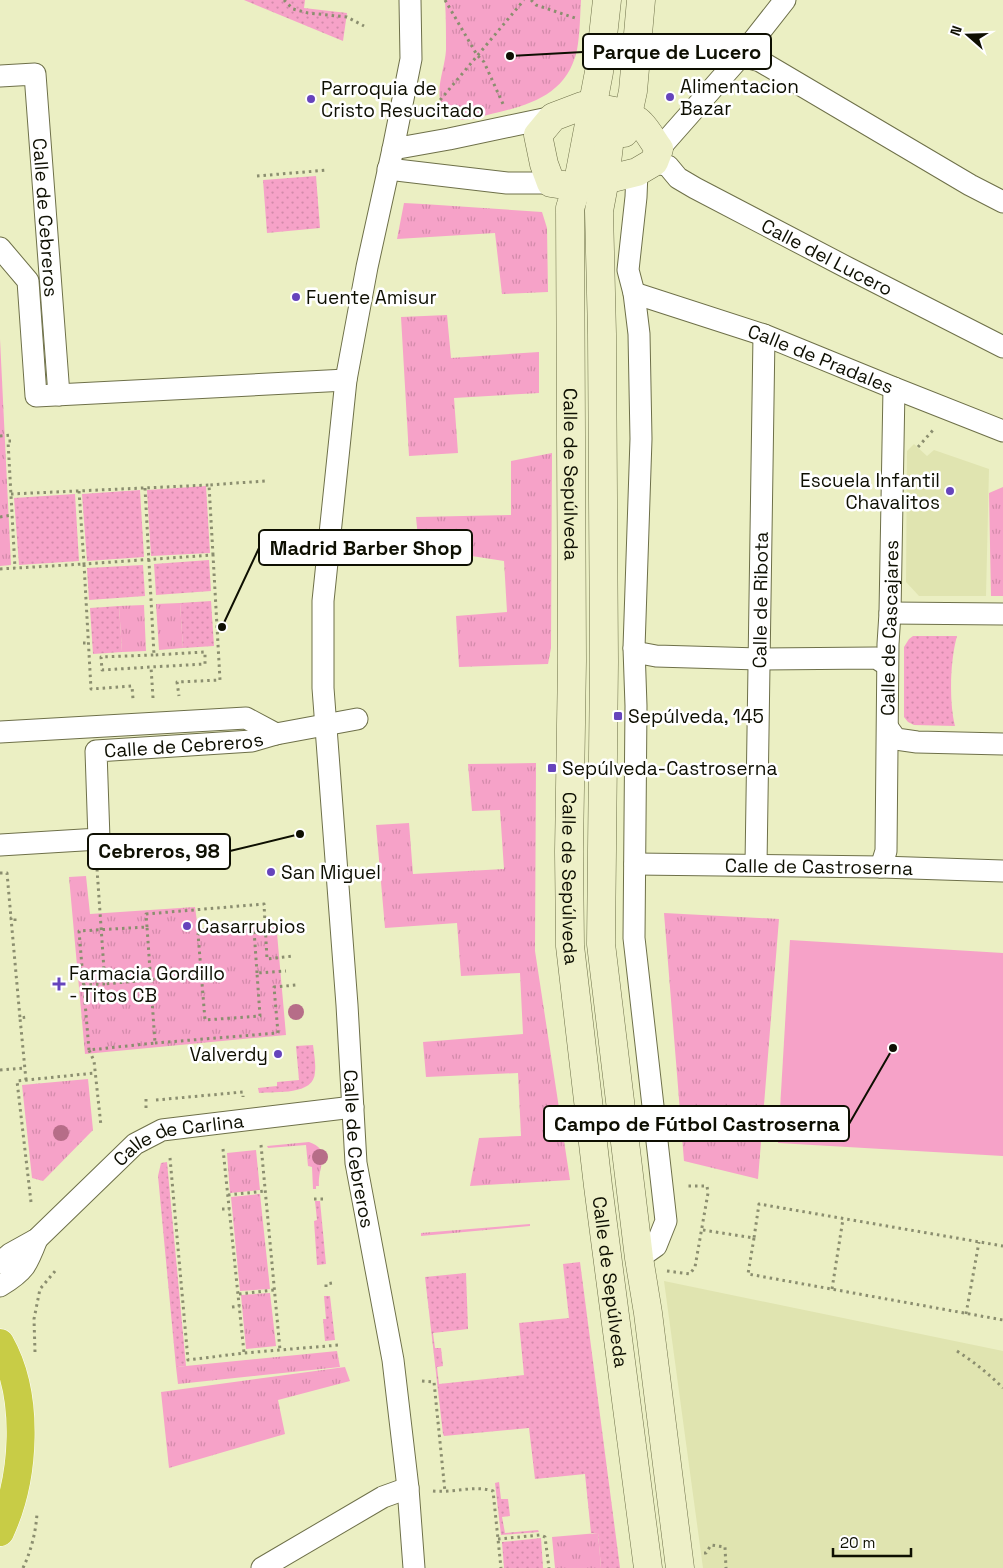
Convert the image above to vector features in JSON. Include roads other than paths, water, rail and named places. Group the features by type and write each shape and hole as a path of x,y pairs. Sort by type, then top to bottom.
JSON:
{"highway":[{"path":"0,1343 12,1372 17,1396 22,1442 13,1495 0,1532"}],"street":[{"name":"Calle de Cebreros","path":"410,0 411,59 367,267 346,380 323,601 323,688 356,1163 393,1360 408,1488 414,1568"},
{"name":"Calle de Sepúlveda","path":"607,0 599,72 622,140 606,179 599,211 604,662 601,944 639,1258 648,1313 680,1568"},
{"name":"Calle de Sepúlveda","path":"641,0 635,76 564,185 570,208 572,661 569,852 570,946 598,1186 648,1568"},
{"path":"391,159 507,184 564,185 606,179 650,161 741,56 785,0"},
{"path":"741,56 760,61 961,180 1003,202"},
{"name":"Calle de Cebreros","path":"0,76 35,74 59,395"},
{"path":"391,159 449,139 553,118 582,106 611,112 640,122 650,161"},
{"path":"553,118 538,135 544,164 564,185"},
{"name":"Calle de Sepúlveda","path":"639,1258 656,1246 666,1221 634,938 636,706 634,648 641,440 639,334 634,293 628,270 636,196 650,161"},
{"name":"Calle del Lucero","path":"650,161 668,166 678,178 1003,347"},
{"name":"Calle de Cebreros","path":"3,254 28,281 36,396 346,380"},
{"name":"Calle de Pradales","path":"634,293 764,335 1003,431"},
{"name":"Calle de Ribota","path":"756,865 764,335"},
{"name":"Calle de Cascajares","path":"881,867 886,851 887,665 890,613 894,388"},
{"path":"890,613 1003,614"},
{"path":"634,648 640,653 656,656 759,659 876,658 887,665"},
{"name":"Calle de Cebreros","path":"0,732 246,718 276,734"},
{"name":"Calle de Cebreros","path":"0,845 99,838 96,751 252,741 276,734 357,719"},
{"path":"888,728 896,739 926,742 1003,744"},
{"name":"Calle de Castroserna","path":"635,864 881,867 1003,871"},
{"name":"Calle de Carlina","path":"0,1263 10,1254 37,1239 135,1144 162,1130 353,1107"},
{"name":"Calle de Carlina","path":"0,1286 12,1279 28,1264 37,1239"},
{"path":"262,1568 383,1496 408,1488"}],"place":[{"name":"Parque de Lucero","path":"510,56"},
{"name":"Alimentacion Bazar","path":"670,97"},
{"name":"Parroquia de Cristo Resucitado","path":"311,99"},
{"name":"Fuente Amisur","path":"296,297"},
{"name":"Escuela Infantil Chavalitos","path":"950,491"},
{"name":"Madrid Barber Shop","path":"222,627"},
{"name":"Sepúlveda, 145","path":"618,716"},
{"name":"Sepúlveda-Castroserna","path":"552,768"},
{"name":"Cebreros, 98","path":"300,834"},
{"name":"San Miguel","path":"271,872"},
{"name":"Casarrubios","path":"187,926"},
{"name":"Farmacia Gordillo - Titos CB","path":"59,984"},
{"name":"Campo de Fútbol Castroserna","path":"893,1048"},
{"name":"Valverdy","path":"278,1054"}]}
